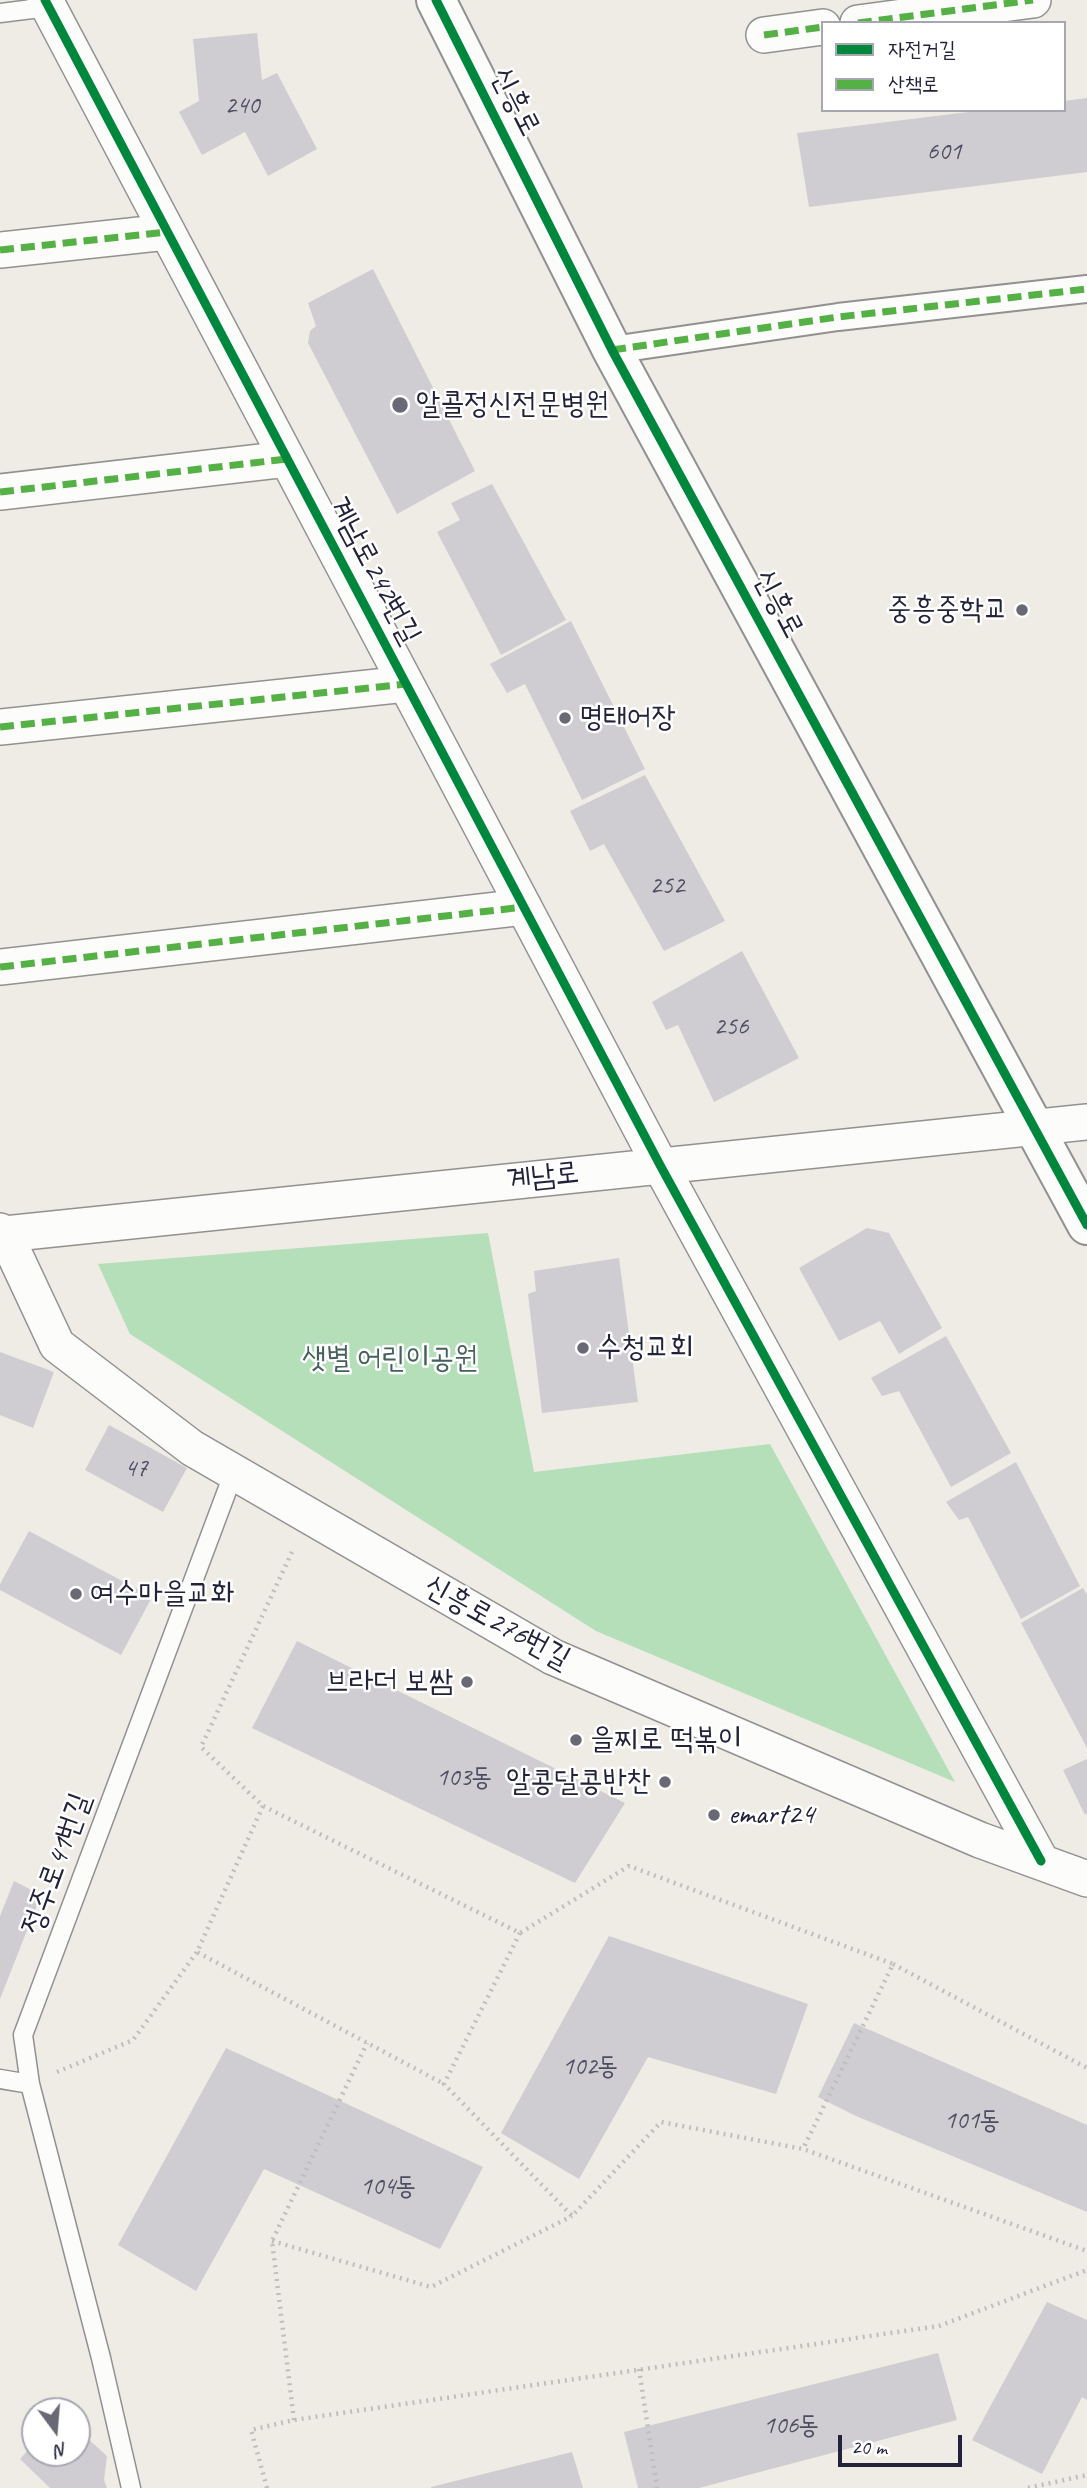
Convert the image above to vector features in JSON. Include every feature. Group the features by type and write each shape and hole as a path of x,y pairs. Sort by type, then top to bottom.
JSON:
{"street":[{"name":"신흥로","path":"436,0 612,350 1087,1225"},
{"path":"870,21 972,4 1033,0"},
{"name":"계남로242번길","path":"47,4 660,1165 1041,1861"},
{"path":"764,35 821,27"},
{"path":"0,250 167,232"},
{"path":"612,350 838,317 1087,289"},
{"path":"0,492 287,459"},
{"name":"계남로242번길","path":"0,726 406,684"},
{"path":"0,967 524,908"},
{"name":"계남로","path":"2,1232 1087,1122"},
{"name":"신흥로276번길","path":"2,1232 57,1345 192,1448 553,1657 980,1840 1087,1879"}],"lane":[{"path":"0,13 47,4"},
{"name":"정주로41번길","path":"131,2488 101,2358 30,2084 23,2035 233,1472"},
{"path":"0,2079 30,2084"}],"path":[{"path":"309,1516 201,1747 263,1806 520,1933"},
{"path":"30,2084 133,2040 197,1952 263,1806"},
{"path":"444,2084 520,1933 629,1866 893,1964 1087,2067"},
{"path":"197,1952 444,2084 572,2216"},
{"path":"803,2149 893,1964"},
{"path":"294,2420 272,2241 367,2043"},
{"path":"272,2241 430,2287 572,2216 661,2122 803,2149 1087,2251"},
{"path":"267,2488 251,2430 294,2420 939,2326 1087,2270"},
{"path":"639,2370 656,2488"},
{"path":"1028,2488 1087,2475"}],"green space":[{"name":"샛별 어린이공원","path":"488,1233 534,1472 770,1444 955,1782 596,1631 130,1334 98,1264"}],"building":[{"path":"257,33 262,80 277,73 317,149 268,176 245,132 202,155 179,112 199,101 193,39"},
{"path":"1087,98 1087,172 809,207 797,133 969,112 1066,112 1066,101"},
{"path":"373,269 475,471 397,514 308,343 310,331 316,326 308,303"},
{"path":"492,484 566,620 501,655 437,532 460,520 451,503"},
{"path":"571,621 645,769 582,800 525,684 507,693 490,664"},
{"path":"645,775 725,921 664,951 604,844 590,851 570,811"},
{"path":"742,951 799,1058 714,1102 678,1025 666,1030 652,1002"},
{"path":"867,1228 889,1233 942,1328 899,1354 880,1321 839,1341 799,1268"},
{"name":"수청교회","path":"619,1258 638,1402 542,1413 528,1294 536,1291 534,1271"},
{"path":"946,1336 1011,1453 951,1487 899,1391 882,1396 871,1378"},
{"path":"0,1352 54,1372 33,1428 0,1415"},
{"path":"109,1425 187,1468 163,1512 85,1470"},
{"path":"1016,1462 1080,1586 1021,1619 968,1517 959,1520 946,1502"},
{"name":"여수마을교화","path":"29,1531 152,1597 121,1655 0,1590 0,1584"},
{"path":"1083,1588 1087,1595 1087,1748 1021,1623"},
{"path":"297,1641 625,1803 575,1883 252,1728"},
{"path":"1087,1759 1087,1813 1085,1815 1063,1770"},
{"path":"14,1881 41,1895 0,1999 0,1916"},
{"path":"609,1936 808,2004 776,2094 648,2057 579,2179 501,2133"},
{"path":"854,2023 1087,2125 1087,2212 856,2116 818,2097"},
{"path":"226,2048 483,2167 440,2249 264,2169 196,2291 118,2245"},
{"path":"1047,2302 1087,2320 1087,2400 1082,2397 1042,2474 972,2440"},
{"path":"938,2353 957,2420 699,2488 638,2488 624,2432"},
{"path":"91,2442 107,2456 104,2480 107,2488 50,2488 28,2467 91,2467"},
{"path":"572,2452 583,2488 431,2488 431,2487"}],"marked path":[{"path":"873,21 1033,0"},
{"path":"764,35 821,27"},
{"path":"0,250 167,232"},
{"path":"612,350 838,317 1087,289"},
{"path":"0,492 287,459"},
{"path":"0,727 406,684"},
{"path":"0,967 524,907"}],"cycle path":[{"path":"45,0 660,1165 1041,1861"},
{"path":"436,0 612,350 1087,1225"}],"place":[{"name":"알콜정신전문병원","path":"400,405"},
{"name":"중흥중학교","path":"1022,610"},
{"name":"명태어장","path":"565,718"},
{"name":"수청교회","path":"583,1348"},
{"name":"여수마을교화","path":"76,1594"},
{"name":"브라더 보쌈","path":"467,1682"},
{"name":"을찌로 떡볶이","path":"576,1740"},
{"name":"알콩달콩반찬","path":"665,1782"},
{"name":"emart24","path":"714,1815"}]}
